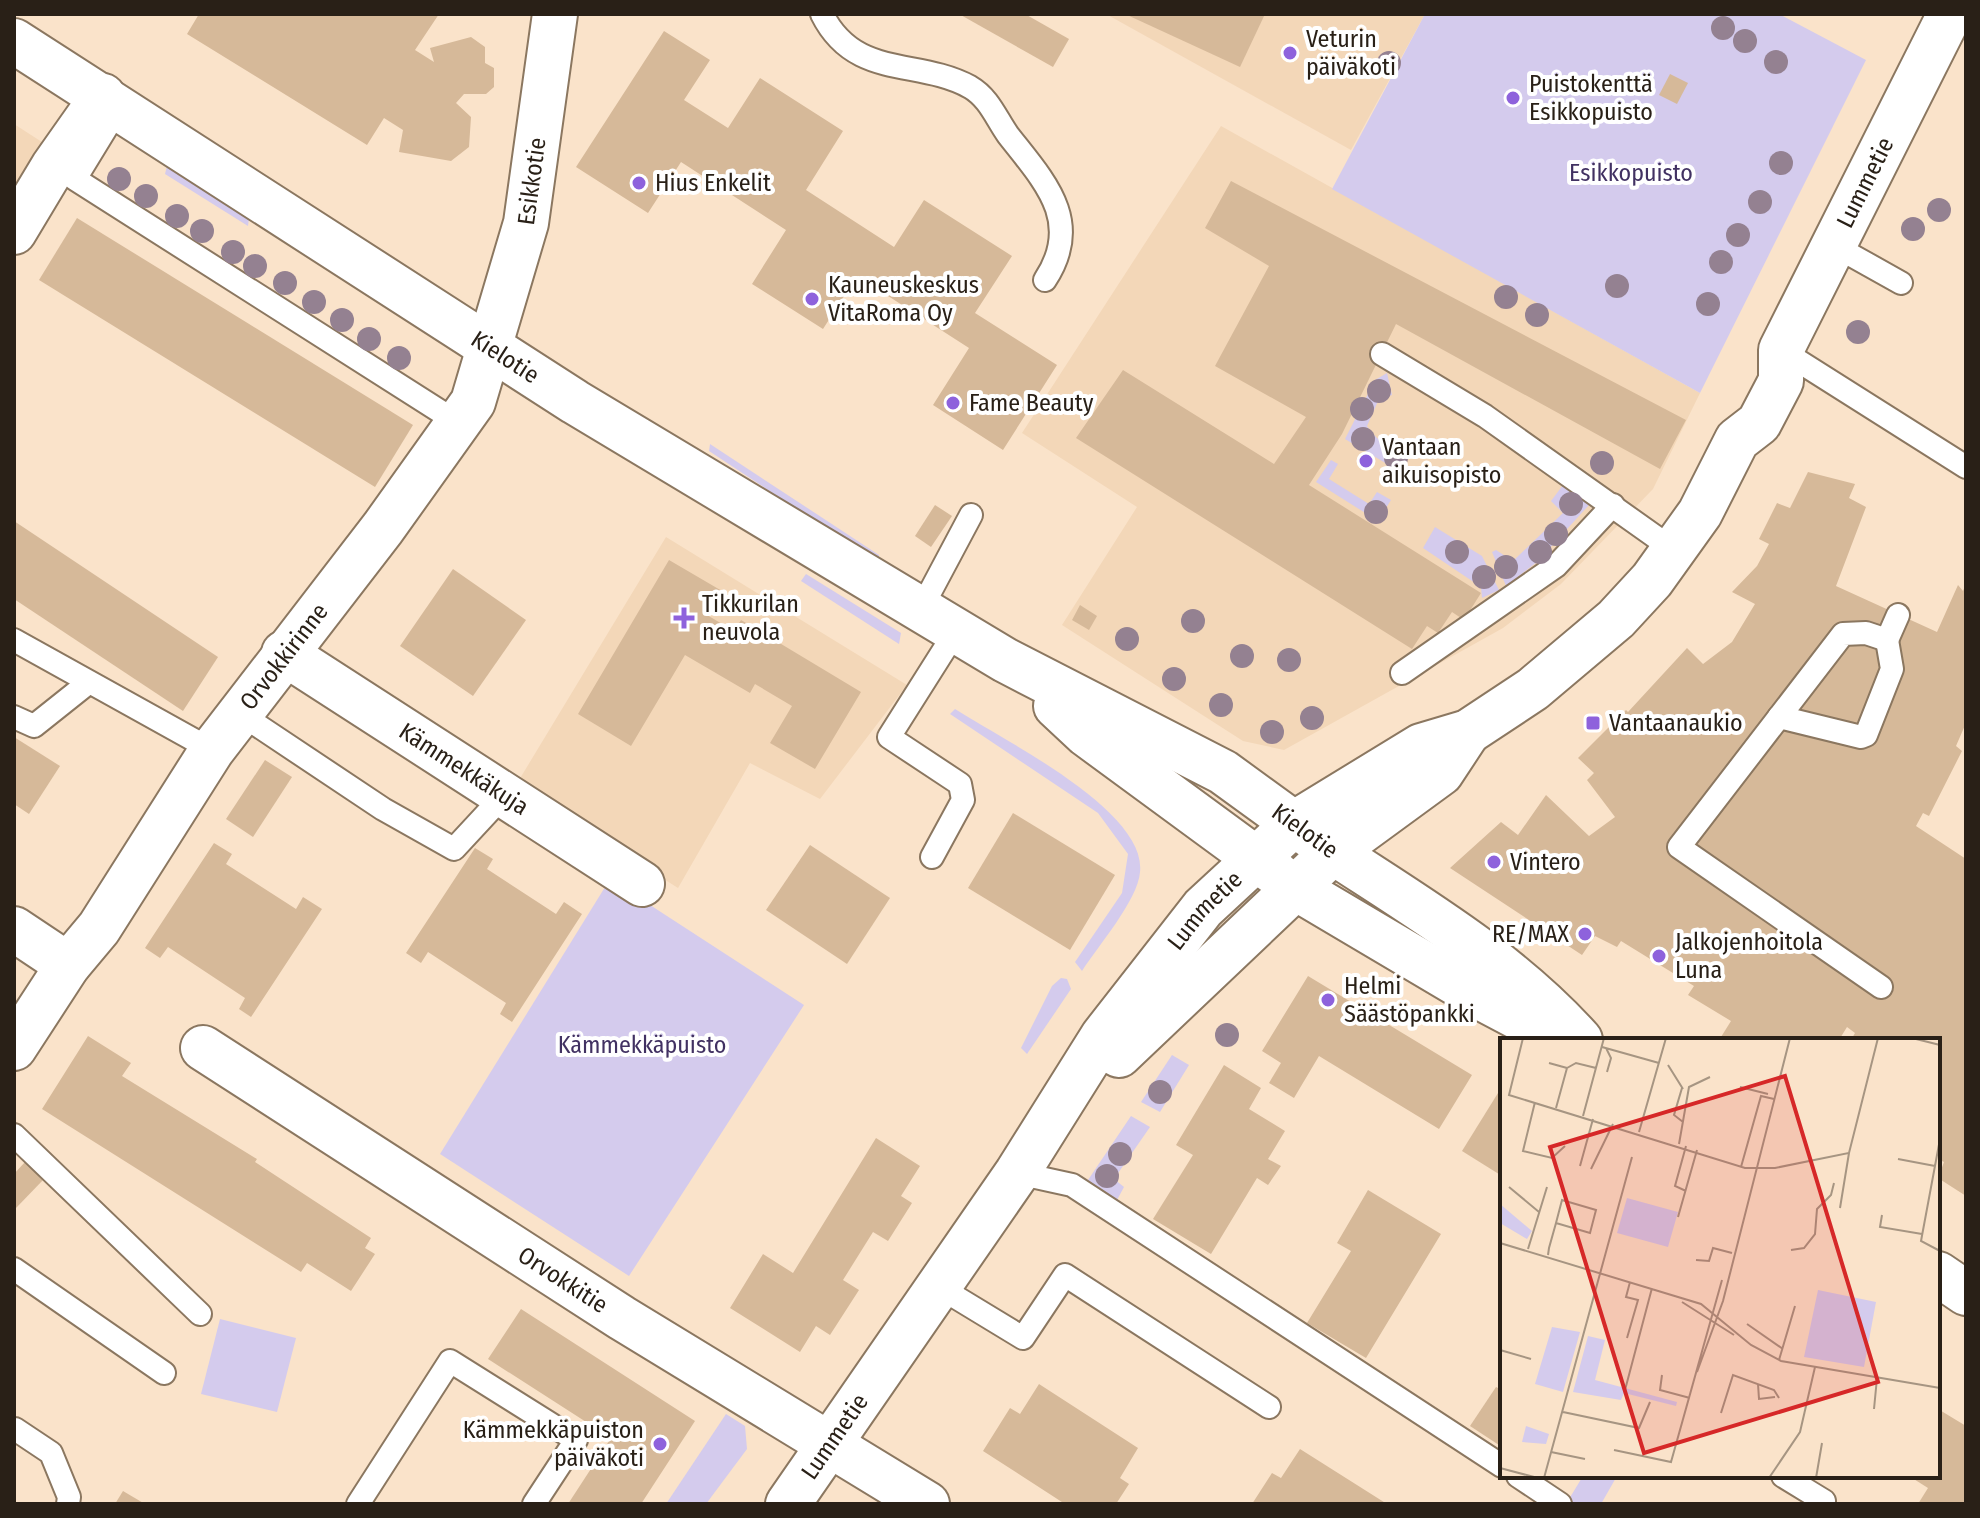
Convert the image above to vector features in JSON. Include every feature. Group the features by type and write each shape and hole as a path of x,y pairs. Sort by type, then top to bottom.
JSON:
{"street":[{"name":"Esikkotie","path":"489,344 526,223 555,14"},
{"name":"Lummetie","path":"788,1504 1017,1173 1103,1036 1203,908 1295,823 1421,746 1468,732 1533,689 1596,637 1652,580 1700,513 1737,440 1759,423 1781,381 1781,350 1950,14"},
{"name":"Kielotie","path":"14,41 575,402 1005,660 1223,772 1517,978 1578,1038"},
{"path":"14,232 53,167 112,102"},
{"name":"Orvokkirinne","path":"14,1048 68,965 99,928 212,750 460,424 473,402 489,344"},
{"name":"Kämmekkäkuja","path":"284,653 642,884"},
{"name":"Kielotie","path":"1005,660 1086,734 1296,888 1480,997 1557,1038"},
{"name":"Lummetie","path":"1017,1173 1085,1090 1152,1021 1333,852 1441,773 1468,732"},
{"path":"14,929 68,965"},
{"name":"Orvokkitie","path":"203,1048 622,1318 927,1504"},
{"path":"1940,1275 1966,1293"}],"lane":[{"path":"822,14 832,34 848,47 890,67 950,78 973,88 990,105 1043,177 1055,201 1062,250 1045,280"},
{"path":"112,102 75,179 460,424"},
{"path":"1833,245 1901,283"},
{"path":"1781,350 1966,467"},
{"path":"1382,354 1485,416 1674,550"},
{"path":"1402,673 1556,566 1613,505"},
{"path":"932,857 963,800 960,784 889,737 938,620 971,515"},
{"path":"1779,717 1861,737 1866,735 1892,669 1887,640 1898,615"},
{"path":"1881,987 1679,847 1843,634 1866,633 1887,640"},
{"path":"14,640 212,750"},
{"path":"14,717 34,726 88,683"},
{"path":"239,713 383,809 454,849 505,794"},
{"path":"14,1135 200,1314"},
{"path":"1017,1173 1072,1185 1500,1465"},
{"path":"14,1269 164,1373"},
{"path":"939,1287 1023,1338 1065,1275 1269,1407"},
{"path":"358,1504 450,1361 576,1440 534,1504"},
{"path":"15,1429 51,1453 69,1497 68,1504"},
{"path":"1521,1478 1560,1504"},
{"path":"1786,1478 1824,1501 1822,1504"}],"shaded area":[{"name":"Veturin päiväkoti","path":"1106,14 1425,14 1351,150"},
{"path":"14,124 45,144 14,192"},
{"name":"Vantaan aikuisopisto","path":"1221,126 1700,393 1653,489 1561,584 1503,628 1284,750 1243,741 1062,625 1137,507 1022,433"},
{"path":"666,537 907,685 820,799 750,763 678,888 516,785"}],"green space":[{"name":"Esikkopuisto","path":"1425,14 1779,14 1866,60 1700,393 1332,189"},
{"path":"167,166 249,218 248,226 165,174"},
{"path":"1387,373 1392,395 1379,399 1367,426 1382,442 1403,445 1407,463 1403,470 1397,470 1345,439 1375,380"},
{"path":"710,444 879,557 874,560 709,451"},
{"path":"1331,460 1338,464 1329,479 1369,504 1377,492 1391,500 1378,521 1316,482"},
{"path":"1563,485 1589,505 1537,562 1506,586 1492,552 1496,550 1513,561 1563,513 1551,501"},
{"path":"1435,527 1482,556 1499,590 1482,598 1481,587 1423,548"},
{"path":"806,574 901,633 899,644 801,581"},
{"path":"955,709 1036,757 1097,801 1121,825 1136,848 1140,872 1138,883 1116,923 1082,971 1075,962 1122,893 1128,854 1098,813 950,714"},
{"name":"Kämmekkäpuisto","path":"610,879 804,1005 629,1276 440,1154"},
{"path":"1061,978 1067,979 1071,989 1027,1054 1021,1048 1052,986"},
{"path":"1172,1055 1189,1065 1160,1112 1141,1102"},
{"path":"1131,1116 1150,1127 1114,1179 1124,1187 1117,1200 1088,1180"},
{"path":"220,1319 296,1338 277,1412 201,1394"},
{"path":"726,1414 745,1426 747,1449 706,1504 666,1504"},
{"path":"1582,1478 1616,1478 1601,1504 1566,1504"}],"building":[{"path":"199,14 439,14 415,50 434,62 430,48 471,37 485,47 485,63 494,68 494,87 486,94 464,94 456,103 471,117 469,147 451,161 399,152 403,130 384,118 367,145 187,34"},
{"path":"959,14 1025,14 1069,39 1053,67"},
{"path":"1125,14 1265,14 1240,67"},
{"path":"664,31 710,60 684,100 728,128 760,78 843,131 806,190 894,247 924,200 1012,256 975,313 1057,365 1003,450 933,405 969,348 857,276 823,329 752,284 786,230 681,162 648,213 576,167"},
{"path":"1670,74 1688,83 1677,104 1659,95"},
{"path":"1231,181 1686,420 1660,469 1396,324 1342,434 1309,485 1481,593 1464,620 1452,612 1438,633 1427,626 1412,649 1076,438 1123,370 1274,464 1306,417 1215,366 1269,266 1205,228"},
{"path":"77,218 413,425 375,487 39,280"},
{"path":"1808,472 1855,484 1849,498 1866,507 1836,586 1937,632 1958,585 1963,591 1966,584 1966,723 1956,746 1962,751 1929,816 1923,813 1916,826 1966,859 1966,1196 1940,1179 1944,1162 1940,1160 1940,1038 1852,1038 1855,1033 1847,1027 1840,1038 1722,1038 1731,1021 1688,995 1694,986 1621,941 1617,947 1595,936 1582,955 1450,868 1501,822 1518,835 1546,795 1589,836 1615,817 1587,780 1594,773 1578,758 1626,710 1628,712 1687,648 1703,664 1732,642 1755,604 1732,592 1757,566 1769,544 1759,539 1777,503 1790,508"},
{"path":"935,505 952,516 931,547 915,536"},
{"path":"14,521 218,657 183,711 14,599"},
{"path":"669,560 722,591 707,615 734,631 741,620 861,692 815,769 770,743 792,706 755,684 750,693 685,655 631,746 578,714"},
{"path":"453,569 526,620 473,696 400,646"},
{"path":"1080,605 1097,616 1089,630 1072,620"},
{"path":"14,737 60,766 29,814 14,804"},
{"path":"265,760 292,777 253,837 226,819"},
{"path":"1013,813 1115,875 1070,950 968,888"},
{"path":"214,843 232,854 226,864 296,909 303,897 322,909 251,1017 239,1009 245,998 168,947 160,958 145,948"},
{"path":"810,845 890,898 847,964 766,910"},
{"path":"475,848 493,859 487,869 556,914 564,902 582,914 512,1022 500,1014 506,1003 428,952 421,963 406,953"},
{"path":"1308,976 1472,1075 1439,1129 1319,1056 1294,1098 1269,1083 1281,1063 1262,1051"},
{"path":"88,1036 131,1063 122,1076 257,1159 255,1162 371,1238 365,1248 375,1254 351,1291 307,1263 301,1272 42,1109"},
{"path":"1224,1065 1261,1088 1249,1109 1285,1131 1268,1159 1281,1166 1268,1185 1257,1178 1211,1254 1153,1219 1193,1155 1176,1145"},
{"path":"1498,1093 1500,1094 1500,1175 1462,1151"},
{"path":"876,1138 920,1166 901,1196 912,1203 888,1241 873,1232 843,1280 859,1290 830,1335 816,1326 800,1352 730,1308 763,1254 793,1273"},
{"path":"25,1162 44,1179 16,1208 14,1174"},
{"path":"1368,1190 1441,1234 1366,1358 1307,1323 1351,1251 1337,1243"},
{"path":"521,1309 695,1421 641,1504 568,1504 611,1438 488,1359"},
{"path":"1039,1384 1138,1448 1120,1478 1129,1484 1116,1504 1065,1504 983,1451 1010,1408 1020,1414"},
{"path":"1496,1387 1500,1389 1500,1446 1470,1426"},
{"path":"1940,1410 1966,1426 1966,1504 1918,1504 1928,1488 1912,1478 1940,1478"},
{"path":"1300,1449 1387,1504 1252,1504 1272,1473 1281,1478"},
{"path":"123,1491 145,1504 115,1504"}],"place":[{"name":"Veturin päiväkoti","path":"1290,53"},
{"name":"Puistokenttä Esikkopuisto","path":"1513,98"},
{"name":"Hius Enkelit","path":"639,183"},
{"name":"Kauneuskeskus VitaRoma Oy","path":"812,299"},
{"name":"Fame Beauty","path":"953,403"},
{"name":"Vantaan aikuisopisto","path":"1366,461"},
{"name":"Tikkurilan neuvola","path":"684,618"},
{"name":"Vantaanaukio","path":"1593,723"},
{"name":"Vintero","path":"1494,862"},
{"name":"RE/MAX","path":"1585,934"},
{"name":"Jalkojenhoitola Luna","path":"1659,956"},
{"name":"Helmi Säästöpankki","path":"1328,1000"},
{"name":"Kämmekkäpuiston päiväkoti","path":"660,1444"}]}
